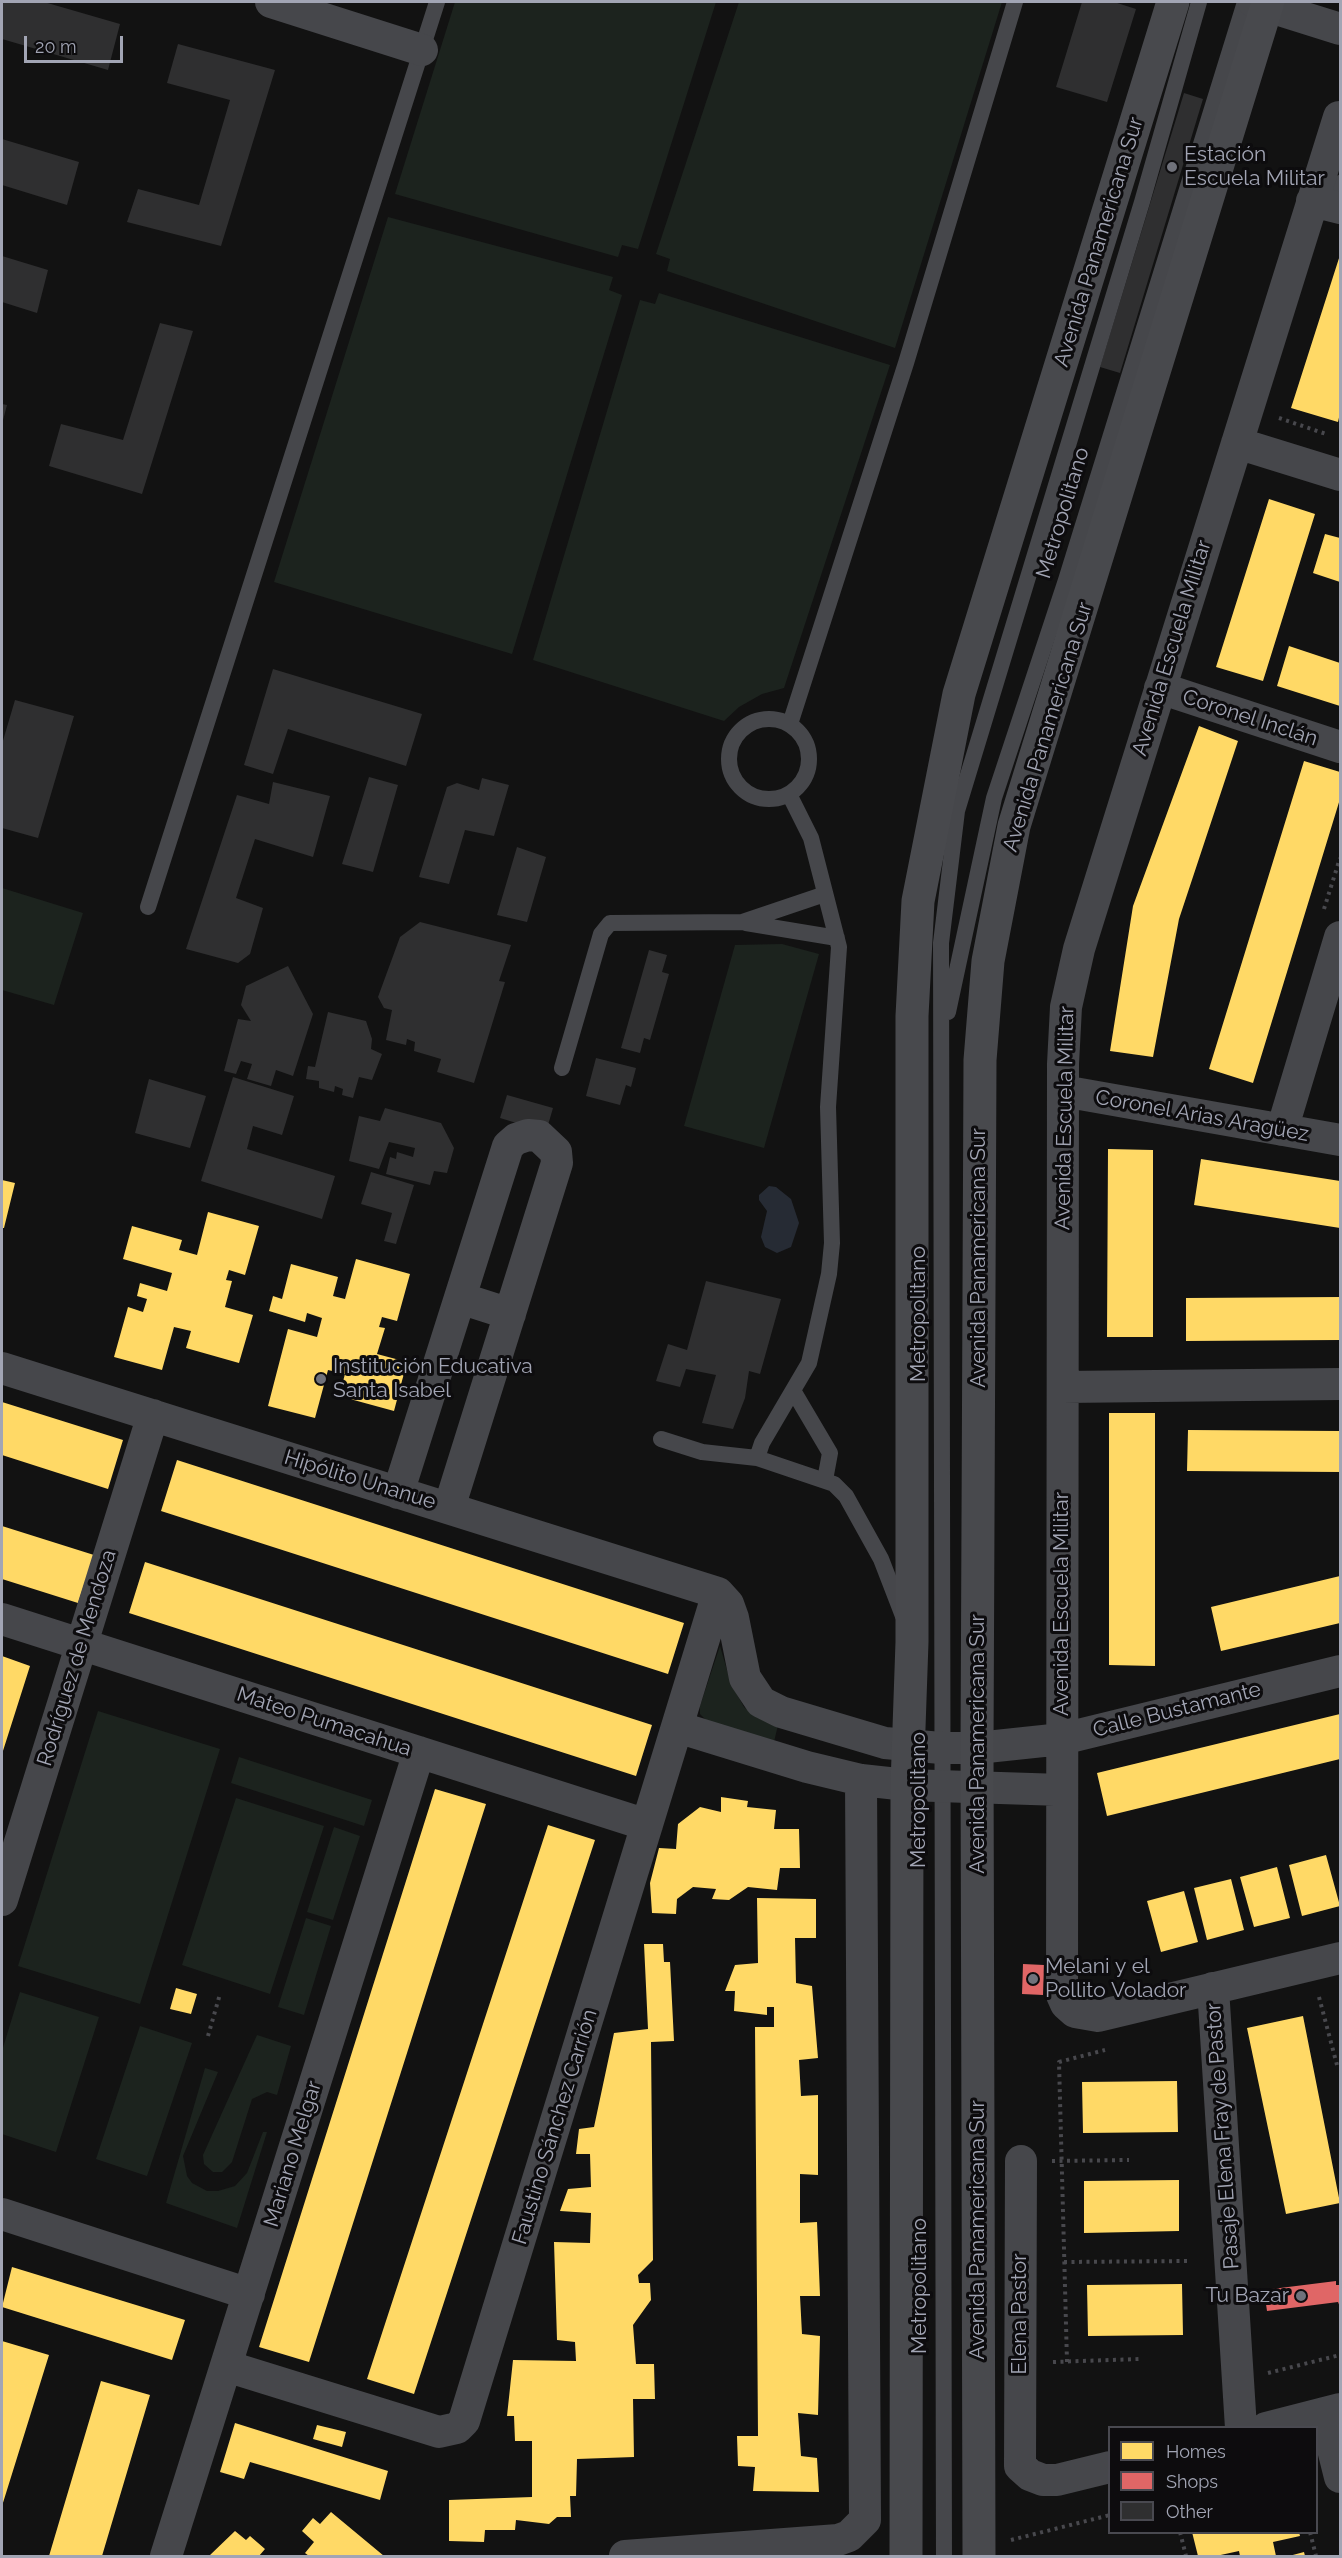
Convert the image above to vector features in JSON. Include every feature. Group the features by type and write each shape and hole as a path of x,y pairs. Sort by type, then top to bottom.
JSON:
{"main road":[{"name":"Avenida Panamericana Sur","path":"906,2556 907,1785 912,1642 912,1016 918,901 959,694 1173,2"},
{"name":"Avenida Panamericana Sur","path":"979,2556 977,1748 980,1060 988,961 1014,826 1259,3"}],"street":[{"path":"271,2 422,50"},
{"path":"1259,3 1341,29"},
{"name":"Avenida Escuela Militar","path":"1214,1988 1098,2016 1075,2012 1066,2004 1062,1995 1063,1035 1071,978 1237,443 1330,199 1339,117"},
{"path":"1237,443 1341,475"},
{"name":"Coronel Inclán","path":"1160,688 1341,747"},
{"path":"1282,1130 1341,937"},
{"name":"Coronel Arias Aragüez","path":"1063,1091 1341,1140"},
{"path":"398,1493 508,1146 516,1139 528,1135 539,1136 556,1152 557,1163 449,1508"},
{"path":"460,1298 510,1314"},
{"name":"Hipólito Unanue","path":"2,1368 718,1593"},
{"path":"1063,1387 1341,1384"},
{"name":"Rodríguez de Mendoza","path":"2,1900 153,1415"},
{"name":"Calle Bustamante","path":"718,1593 728,1604 733,1618 745,1678 761,1702 781,1712 844,1732 908,1746 977,1748 1062,1739 1341,1671"},
{"name":"Faustino Sánchez Carrión","path":"226,2366 439,2432 457,2428 464,2421 718,1593"},
{"name":"Mateo Pumacahua","path":"2,1619 647,1825"},
{"path":"677,1727 807,1767 861,1780 941,1787 1062,1790"},
{"name":"Mariano Melgar","path":"166,2556 419,1752"},
{"path":"624,2556 728,2553 838,2540 849,2536 865,2520 861,1780"},
{"path":"1214,1988 1341,1958"},
{"name":"Pasaje Elena Fray de Pastor","path":"1214,1988 1241,2426"},
{"name":"Elena Pastor","path":"1021,2161 1020,2466 1030,2475 1043,2480 1057,2480 1108,2467"},
{"path":"4,2224 249,2294"},
{"path":"1270,2426 1332,2411 1341,2477"}],"lane":[{"path":"148,907 437,2"},
{"path":"790,724 906,363 1015,2"},
{"name":"Metropolitano","path":"944,2556 940,943 957,811 1142,202 1199,2"},
{"name":"Metropolitano","path":"942,1043 994,798 1259,3"},
{"path":"766,719 790,724 806,742 809,753 805,777 789,794 776,798 750,794 739,786 732,774 729,761 735,737 749,725 766,719"},
{"path":"757,1458 762,1443 794,1392 813,1351 831,1259 828,1107 831,1041 839,960 837,938 811,838 789,794"},
{"path":"742,922 825,894"},
{"path":"562,1068 601,933 610,924 742,922 837,938"},
{"path":"794,1392 830,1453 825,1479"},
{"path":"661,1439 702,1452 757,1458 825,1479 834,1484 846,1496 875,1548 899,1603 912,1642"}],"path":[{"path":"1276,417 1330,435"},
{"path":"208,2036 220,1994"},
{"path":"1319,1997 1337,2065"},
{"path":"1059,2062 1067,2361"},
{"path":"1021,2161 1130,2160"},
{"path":"1064,2262 1190,2261"},
{"path":"1260,2375 1341,2355"},
{"path":"1020,2363 1139,2359"},
{"path":"1009,2541 1108,2516"},
{"path":"1180,2534 1186,2556"},
{"path":"1310,2534 1316,2556"}],"shaded area":[{"path":"455,2 716,2 638,249 622,245 618,257 395,194"},
{"path":"739,2 1002,2 895,348 667,271 670,259 656,254"},
{"path":"388,217 613,277 609,290 622,295 512,654 274,582"},
{"path":"659,293 890,365 784,688 762,694 739,707 724,721 533,660 640,300 655,304"},
{"path":"2,888 83,913 54,1005 2,990"},
{"path":"782,944 819,954 764,1148 684,1126 735,945"},
{"path":"769,1186 776,1187 791,1199 799,1223 791,1247 777,1253 765,1247 761,1237 767,1211 759,1200 759,1195"},
{"path":"720,1646 731,1684 744,1707 753,1715 778,1725 774,1742 706,1720 700,1714 700,1706"},
{"path":"98,1711 220,1749 140,2004 18,1966"},
{"path":"239,1757 372,1800 364,1826 231,1783"},
{"path":"236,1798 324,1826 270,1994 182,1965"},
{"path":"334,1827 360,1836 333,1920 307,1912"},
{"path":"306,1918 331,1926 304,2015 278,2007"},
{"path":"20,1992 99,2017 56,2152 2,2134 2,2051"},
{"path":"140,2026 192,2043 147,2176 96,2159"},
{"path":"257,2035 291,2046 277,2095 267,2092 252,2099 232,2162 222,2172 213,2172 204,2164 203,2155"},
{"path":"205,2068 218,2072 183,2156 187,2176 192,2183 207,2191 218,2191 235,2186 247,2173 263,2132 267,2132 237,2228 166,2203"}],"building: Homes":[{"path":"1340,255 1340,413 1338,422 1291,408"},
{"path":"1269,499 1315,514 1263,681 1216,667"},
{"path":"1325,534 1340,538 1340,582 1313,573"},
{"path":"1289,646 1340,663 1340,706 1277,686"},
{"path":"1199,726 1238,741 1179,919 1153,1057 1110,1051 1133,906"},
{"path":"1304,761 1340,772 1340,799 1253,1083 1209,1069"},
{"path":"1108,1149 1153,1150 1153,1337 1107,1337"},
{"path":"1201,1159 1340,1181 1340,1228 1194,1205"},
{"path":"2,1180 15,1183 4,1228 2,1228"},
{"path":"208,1212 259,1226 245,1275 229,1270 226,1280 232,1281 225,1307 253,1315 239,1363 186,1348 191,1331 174,1327 162,1370 114,1357 128,1307 143,1312 147,1299 137,1296 140,1283 167,1291 172,1273 123,1259 132,1226 182,1240 179,1250 197,1255"},
{"path":"356,1259 410,1274 397,1321 382,1317 379,1327 385,1328 377,1354 407,1362 394,1411 339,1396 345,1374 328,1370 315,1418 268,1406 288,1329 317,1337 322,1318 307,1313 305,1322 269,1311 273,1296 282,1299 291,1264 338,1277 333,1296 345,1299"},
{"path":"1340,1297 1340,1340 1186,1341 1186,1298"},
{"path":"2,1402 123,1440 108,1489 2,1455"},
{"path":"1109,1413 1155,1413 1155,1666 1109,1665"},
{"path":"1188,1430 1340,1431 1340,1472 1187,1471"},
{"path":"177,1460 684,1623 668,1674 161,1511"},
{"path":"2,1526 94,1555 78,1603 2,1579"},
{"path":"145,1562 652,1725 636,1776 129,1613"},
{"path":"1340,1576 1340,1623 1221,1651 1211,1607"},
{"path":"2,1656 30,1666 2,1754"},
{"path":"1340,1714 1340,1759 1107,1816 1097,1773"},
{"path":"435,1789 486,1804 309,2362 259,2347"},
{"path":"721,1797 748,1801 747,1807 776,1810 774,1829 799,1829 800,1868 780,1868 777,1890 748,1887 729,1900 712,1899 716,1889 693,1887 677,1899 676,1914 652,1913 650,1883 659,1848 676,1849 678,1824 700,1807 721,1812"},
{"path":"548,1825 595,1840 414,2394 367,2379"},
{"path":"1326,1855 1340,1906 1302,1916 1289,1865"},
{"path":"1277,1867 1290,1918 1254,1927 1240,1877"},
{"path":"1231,1879 1244,1930 1207,1940 1194,1888"},
{"path":"1184,1891 1198,1942 1161,1952 1147,1901"},
{"path":"757,1898 816,1899 816,1938 795,1938 796,1983 812,1986 818,2058 799,2060 801,2096 818,2095 818,2175 800,2174 800,2223 817,2222 820,2296 800,2296 802,2334 820,2336 818,2415 798,2413 801,2456 817,2458 819,2492 753,2491 755,2467 738,2466 737,2436 758,2436 755,2027 774,2027 774,2007 767,2007 767,2015 734,2011 735,1991 725,1991 735,1965 758,1963"},
{"path":"644,1944 663,1944 664,1962 670,1962 674,2041 651,2042 653,2260 638,2275 639,2283 650,2283 651,2300 633,2325 636,2364 654,2364 655,2399 633,2399 634,2457 577,2459 576,2496 570,2496 571,2517 557,2517 549,2524 516,2520 515,2530 485,2530 484,2542 449,2541 449,2500 532,2497 532,2441 515,2441 514,2416 507,2416 513,2360 576,2361 575,2342 557,2340 554,2242 590,2243 591,2213 560,2211 568,2189 591,2187 590,2154 576,2154 579,2129 594,2127 614,2033 648,2029"},
{"path":"176,1988 197,1994 191,2014 170,2009"},
{"path":"1303,2016 1340,2203 1286,2214 1247,2028"},
{"path":"1177,2081 1178,2132 1083,2133 1082,2082"},
{"path":"1179,2180 1179,2231 1084,2233 1084,2181"},
{"path":"12,2267 185,2320 172,2360 2,2307"},
{"path":"1182,2284 1183,2335 1088,2336 1087,2285"},
{"path":"2,2341 49,2355 2,2506"},
{"path":"101,2381 150,2395 102,2556 49,2556"},
{"path":"235,2423 388,2471 380,2500 250,2462 244,2479 220,2472"},
{"path":"317,2425 346,2432 342,2447 313,2439"},
{"path":"331,2512 384,2556 309,2556 305,2553 314,2542 302,2531 313,2518 320,2524"},
{"path":"235,2531 246,2540 250,2536 265,2549 259,2556 209,2556"},
{"path":"1192,2534 1300,2534 1300,2536 1273,2542 1276,2556 1240,2556 1239,2551 1216,2556 1198,2556"},
{"path":"1304,2552 1305,2556 1289,2556"}],"building: Shops":[{"name":"Melani y el Pollito Volador","path":"1023,1964 1044,1965 1043,1995 1022,1994"},
{"name":"Tu Bazar","path":"1336,2281 1336,2285 1340,2285 1340,2307 1338,2302 1267,2311 1264,2290"}],"building: Other":[{"path":"2,2 44,2 120,24 108,70 2,39"},
{"path":"1082,2 1114,2 1136,9 1107,102 1056,87"},
{"path":"178,44 275,70 221,246 127,222 138,189 199,205 230,100 167,83"},
{"path":"1184,93 1203,99 1120,373 1100,367"},
{"path":"2,139 79,162 67,205 2,185"},
{"path":"2,256 48,270 37,313 2,302"},
{"path":"160,323 193,331 142,494 49,466 61,424 123,440"},
{"path":"2,404 7,405 2,424"},
{"path":"273,669 422,714 406,766 288,729 273,774 244,765"},
{"path":"15,700 74,716 38,838 2,828 2,744"},
{"path":"369,777 398,785 373,872 342,864"},
{"path":"482,778 509,785 494,836 465,830 449,884 419,877 447,787 457,783 479,790"},
{"path":"273,782 330,796 313,857 255,839 236,898 263,908 250,954 238,963 186,949 237,795 269,804"},
{"path":"517,847 546,857 527,922 497,915"},
{"path":"420,922 511,945 499,981 505,982 474,1083 437,1072 441,1059 414,1051 415,1042 407,1039 406,1045 386,1040 392,1010 384,1008 378,997 400,937"},
{"path":"649,950 667,955 662,972 669,974 650,1040 644,1038 640,1053 621,1048"},
{"path":"288,966 313,1014 293,1076 276,1070 271,1086 247,1079 252,1064 241,1061 236,1074 224,1071 238,1019 251,1021 241,1005 246,986"},
{"path":"328,1012 366,1021 372,1039 371,1049 382,1054 372,1080 359,1077 353,1098 342,1095 343,1089 335,1086 334,1092 319,1088 319,1081 306,1079 308,1066 315,1067"},
{"path":"596,1058 636,1068 631,1087 626,1085 620,1105 586,1096"},
{"path":"233,1077 294,1096 282,1135 253,1126 247,1149 335,1176 322,1219 201,1181"},
{"path":"149,1079 206,1096 190,1148 135,1133"},
{"path":"507,1095 553,1108 546,1132 500,1118"},
{"path":"385,1108 441,1123 454,1148 447,1173 434,1171 430,1185 386,1174 390,1157 396,1159 397,1152 413,1157 415,1148 389,1142 379,1169 349,1161 359,1116 380,1121"},
{"path":"371,1172 414,1185 396,1244 384,1241 392,1213 361,1204"},
{"path":"706,1281 781,1299 760,1374 749,1371 745,1398 733,1429 702,1423 716,1375 686,1369 680,1387 656,1381 668,1344 687,1350"}],"place":[{"name":"Estación Escuela Militar","path":"1172,167"},
{"name":"Institución Educativa Santa Isabel","path":"321,1379"},
{"name":"Melani y el Pollito Volador","path":"1033,1979"},
{"name":"Tu Bazar","path":"1301,2296"}]}
